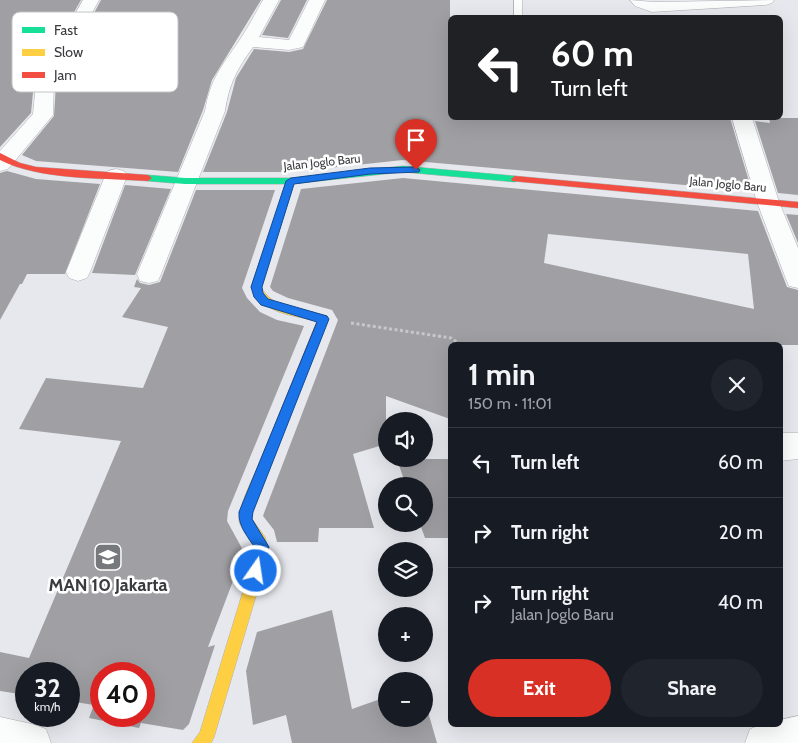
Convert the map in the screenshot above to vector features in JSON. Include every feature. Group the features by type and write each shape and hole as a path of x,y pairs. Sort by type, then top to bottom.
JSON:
{"street":[{"path":"84,12 91,0"},
{"path":"149,274 185,181 215,111 218,93 227,70 248,41 271,0"},
{"path":"248,41 289,45 297,43 317,0"},
{"path":"638,0 652,7 766,0"},
{"path":"2,160 43,115 46,105 44,92"},
{"path":"743,120 768,202 798,279"},
{"name":"Jalan Joglo Baru","path":"2,160 36,170 185,181 291,181 403,169 798,205"},
{"path":"78,272 116,176"},
{"path":"200,743 206,736 262,552 260,542 245,520 246,512 323,319 265,302 258,295 256,287 291,181"},
{"path":"783,447 798,446"},
{"path":"764,743 798,735"},
{"path":"0,736 32,743"}],"lane":[{"path":"518,0 518,15"}],"path":[{"path":"323,319 451,338 457,342"}],"building":[{"path":"0,0 81,0 74,12 12,12 12,92 33,92 31,113 0,147"},
{"path":"101,0 261,0 212,80 203,110 178,172 36,161 22,155 54,116 56,92 178,92 178,12 95,12"},
{"path":"281,0 307,0 288,38 262,35"},
{"path":"327,0 450,0 450,15 448,15 448,120 731,120 752,191 403,160 291,172 203,172 227,112 236,78 254,49 289,52 303,49"},
{"path":"798,118 798,195 778,193 755,121 770,123 769,120"},
{"path":"7,171 36,179 100,184 65,274 27,274 0,320 0,173"},
{"path":"403,178 758,211 787,287 798,290 798,345 783,345 783,342 448,342 448,418 386,396 386,412 378,412 378,446 353,454 374,528 319,528 318,542 277,542 274,530 263,516 338,320 332,310 288,298 273,291 270,287 301,189","holes":["548,234 748,254 754,309 544,263"]},
{"path":"125,185 171,189 135,275 92,273"},
{"path":"196,190 275,190 242,288 247,298 260,312 277,320 304,326 228,511 227,521 244,552 208,647 215,645 189,724 183,730 155,725 155,662 90,662 90,704 80,703 80,662 15,662 15,693 0,691 0,652 29,658 121,441 19,429 46,378 143,388 168,327 122,317 141,288 134,287 137,279 140,283 149,285 160,282"},
{"path":"786,214 798,215 798,243"},
{"path":"433,459 448,459 448,538 425,538 423,532 433,532 433,477 403,477 400,467 433,467"},
{"path":"332,610 352,709 378,700 378,727 432,727 437,743 292,743 286,715 253,725 246,671 257,632"}],"traffic: fast":[{"path":"148,178 185,181 291,181 403,169 515,179"}],"traffic: slow":[{"path":"291,181 256,287 265,301 272,305 288,311 312,316"},
{"path":"200,743 206,737 262,552 260,542 245,520 246,512 262,471"}],"traffic: jam":[{"path":"0,156 17,165 36,170 148,178"},
{"path":"515,179 798,205"},
{"path":"262,471 323,319 312,316"}],"place":[{"name":"MAN 10 Jakarta","path":"108,557"}],"route":[{"path":"256,571 262,547 245,520 246,512 323,319 265,302 258,295 256,287 291,181 370,171 416,170"}]}
